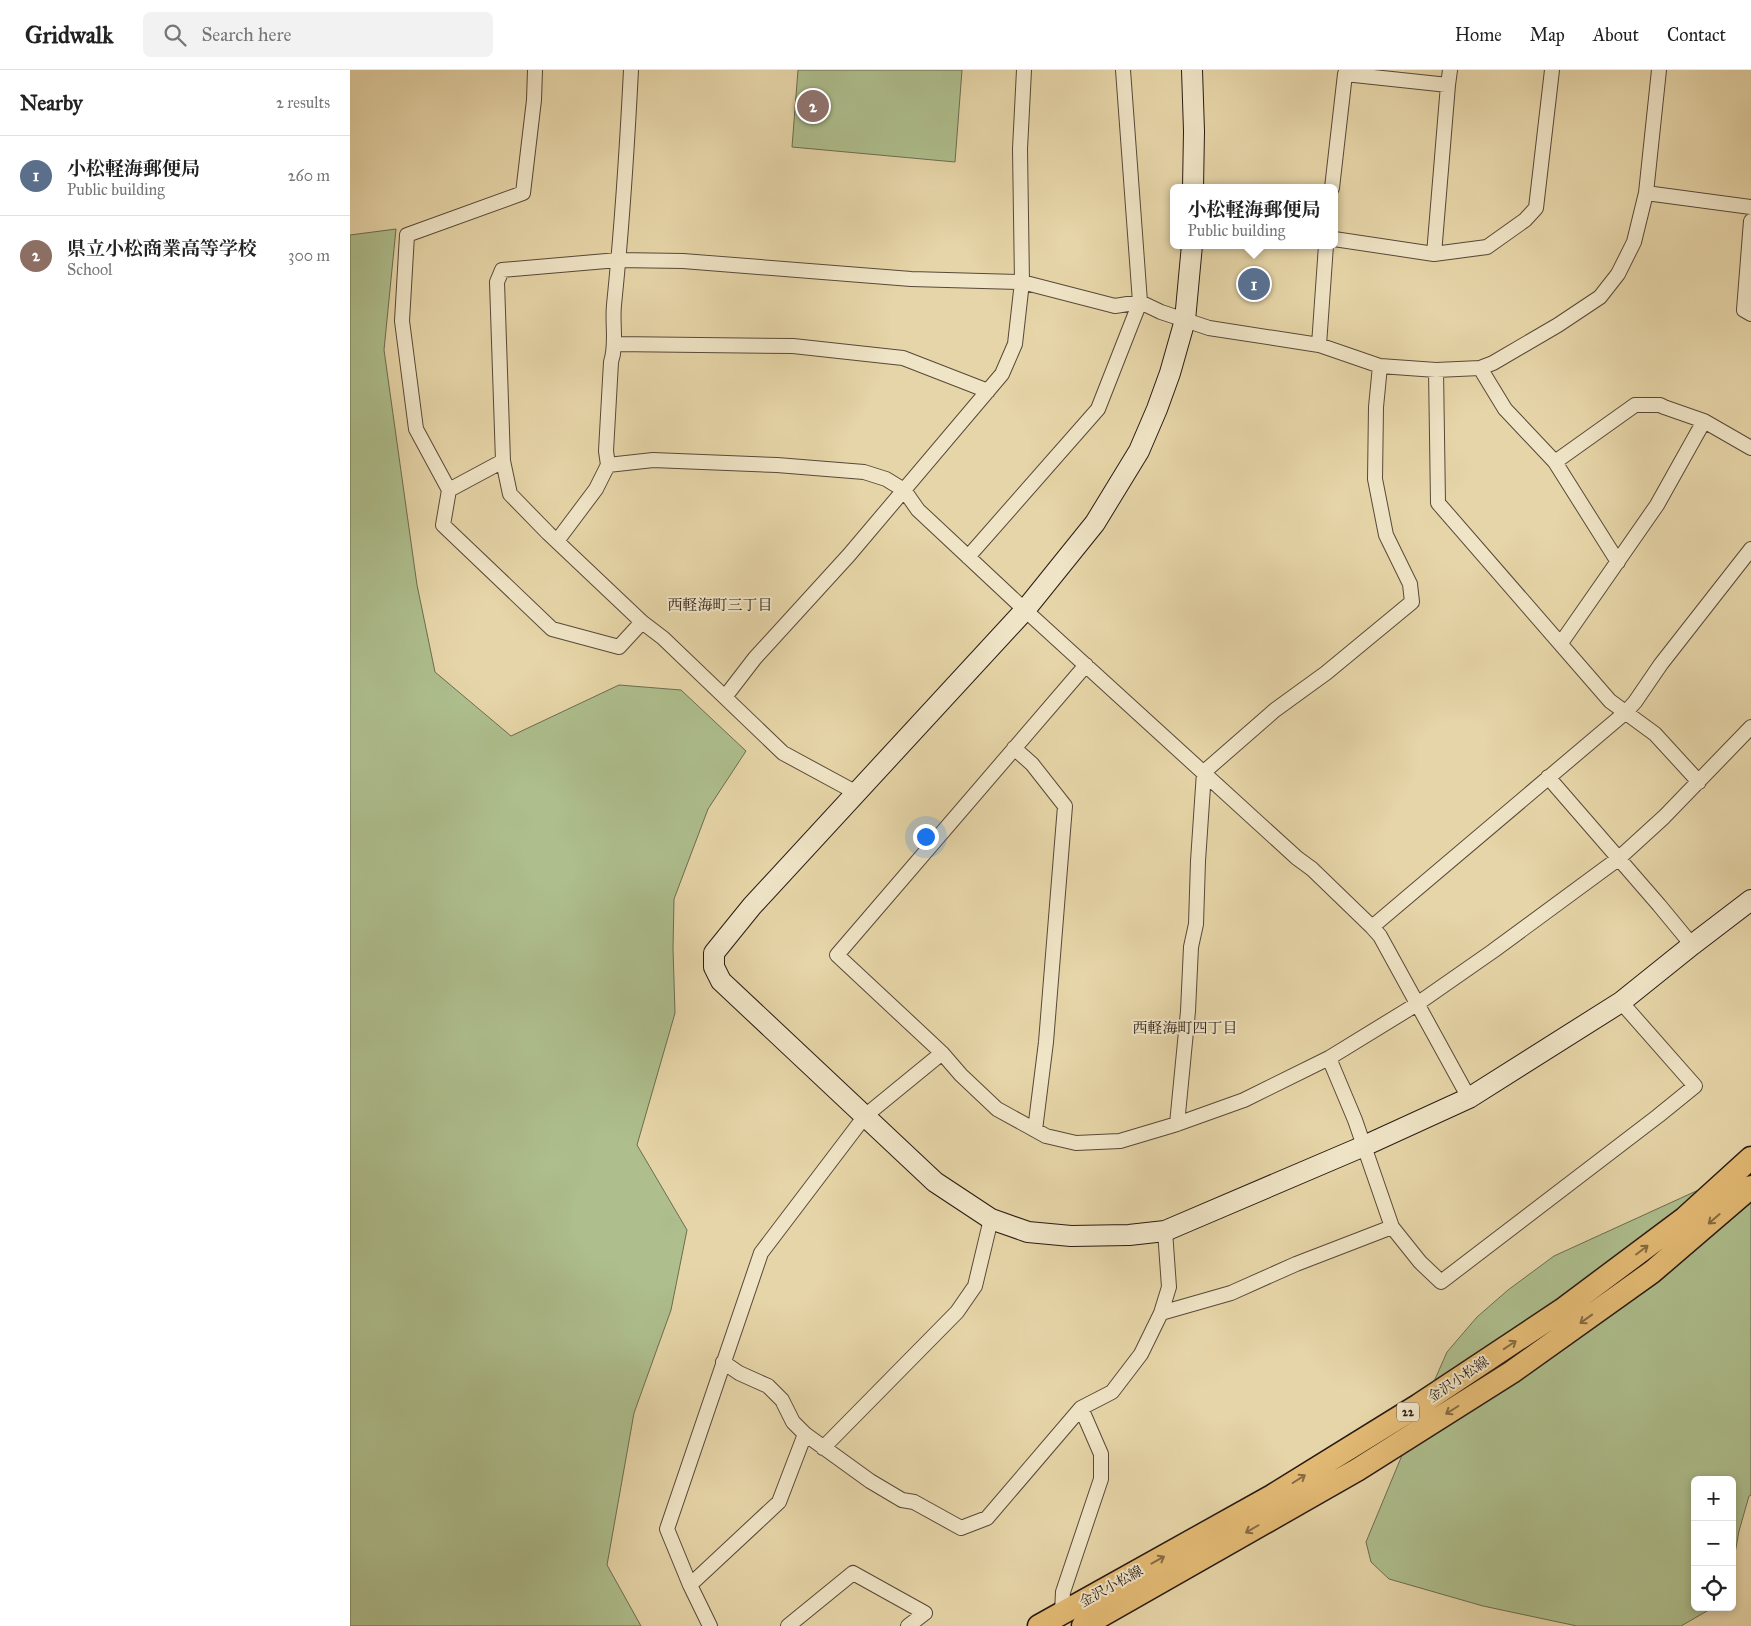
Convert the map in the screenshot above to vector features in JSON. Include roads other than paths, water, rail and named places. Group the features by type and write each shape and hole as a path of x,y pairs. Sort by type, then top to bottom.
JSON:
{"main road":[{"name":"金沢小松線","path":"1039,1626 1272,1496 1434,1394 1562,1310 1685,1218 1751,1158"},
{"name":"金沢小松線","path":"1083,1626 1357,1470 1512,1372 1652,1272 1751,1187"}],"street":[{"path":"535,70 534,100 523,192 407,235 402,321 416,429 449,490 443,525 552,629 618,647 642,622"},
{"path":"557,541 596,489 608,466 606,451 614,344 613,310 631,70"},
{"path":"725,696 755,658 849,555 1002,374 1015,344 1022,282 1020,149 1024,70"},
{"path":"968,557 1098,409 1140,302 1123,70"},
{"path":"1192,70 1193,184"},
{"path":"1434,254 1450,70"},
{"path":"1338,241 1434,254 1487,247 1526,220 1536,208 1552,70"},
{"path":"855,792 784,753 725,696 642,622 510,494 503,461 497,282 502,270 618,260 683,261 911,279 1022,282 1115,306 1140,302 1209,328 1319,345 1380,366 1436,370 1480,368 1493,363 1558,325 1600,297 1618,274 1634,242 1646,193 1658,70"},
{"path":"1332,184 1346,74 1448,85"},
{"path":"1646,193 1751,207"},
{"path":"1751,221 1744,310 1751,314"},
{"path":"1192,249 1185,320 1158,409 1139,452 1095,523 1025,610 855,792 752,906 714,953 714,967 721,981 934,1182 991,1219 1028,1232 1071,1236 1129,1235 1165,1231 1364,1146 1468,1098 1621,1002 1751,900"},
{"path":"1319,345 1326,249"},
{"path":"614,344 793,346 903,358 988,391"},
{"path":"1177,1124 1188,1012 1191,947 1196,924 1204,772 1275,710 1326,673 1412,602 1410,584 1386,535 1375,479 1376,407 1380,366"},
{"path":"1480,368 1505,409 1555,462 1618,562"},
{"path":"1436,370 1438,503 1561,642 1610,701 1655,734 1699,782"},
{"path":"1555,462 1635,405 1660,405 1704,421 1751,448"},
{"path":"1561,642 1657,505 1704,421"},
{"path":"608,466 653,460 777,465 864,472 886,479 904,490 918,510 968,557 1312,869 1372,927 1380,936 1468,1098"},
{"path":"449,490 503,461"},
{"path":"1372,927 1626,712 1751,549"},
{"path":"1086,665 837,955 997,1109 1046,1136 1076,1143 1120,1141 1177,1124 1244,1100 1329,1058 1417,1004 1493,952 1618,859 1664,817 1751,727"},
{"path":"1014,748 1032,764 1066,806 1046,1042 1035,1130"},
{"path":"1548,777 1692,945"},
{"path":"1329,1058 1355,1120 1392,1227 1420,1262 1441,1282 1695,1086 1621,1002"},
{"path":"710,1626 667,1529 761,1253 865,1116 942,1054"},
{"path":"823,1448 957,1312 975,1286 991,1219"},
{"path":"1161,1313 1231,1293 1296,1264 1392,1227"},
{"path":"723,1362 739,1373 768,1386 782,1400 793,1422 805,1434 870,1481 902,1500 914,1502 961,1528 987,1518 1081,1408 1112,1392 1141,1354 1161,1313 1169,1287 1165,1231"},
{"path":"1062,1613 1063,1592 1101,1479 1101,1454 1081,1408"},
{"path":"690,1584 780,1502 805,1434"},
{"path":"788,1626 853,1573 925,1613 908,1626"}],"place":[{"name":"県立小松商業高等学校","path":"813,106"},
{"name":"小松軽海郵便局","path":"1254,284"}],"district":[{"name":"西軽海町三丁目","path":"720,605"},
{"name":"西軽海町四丁目","path":"1185,1028"}]}
